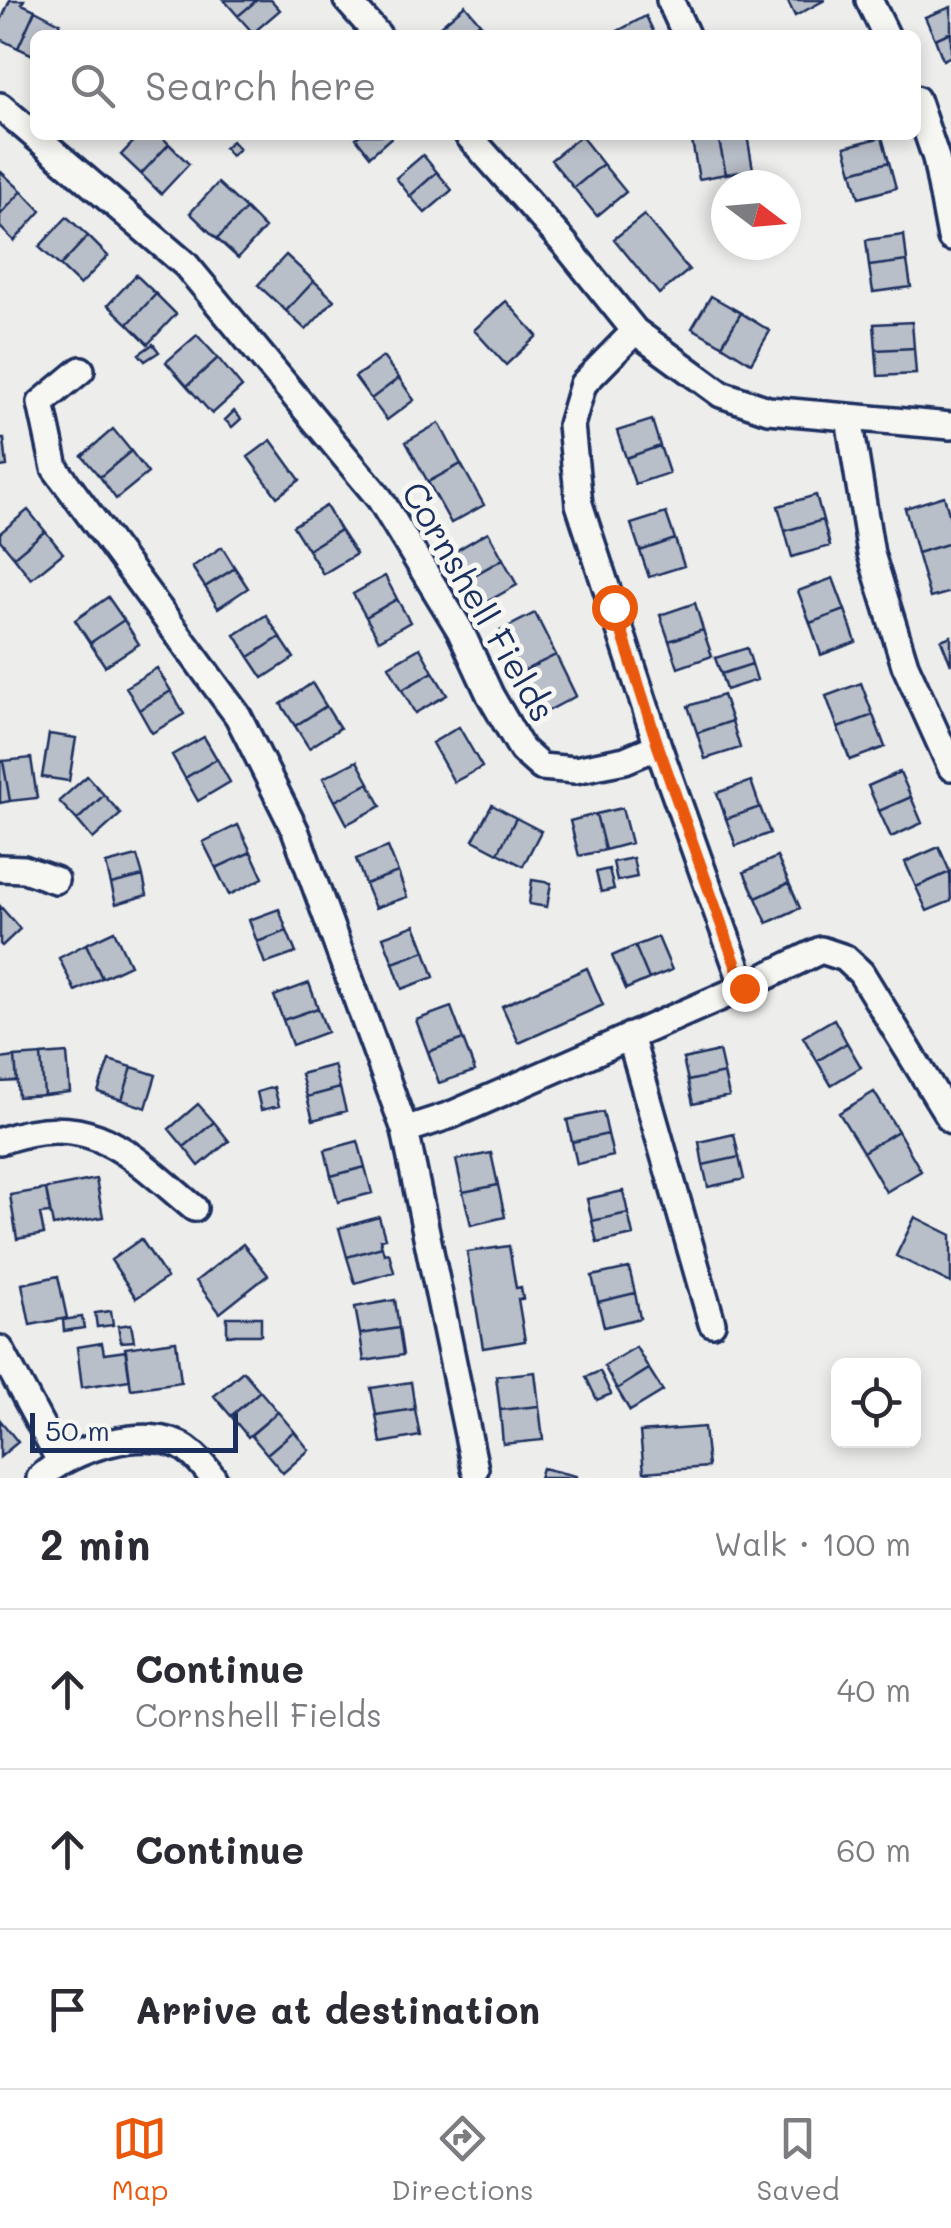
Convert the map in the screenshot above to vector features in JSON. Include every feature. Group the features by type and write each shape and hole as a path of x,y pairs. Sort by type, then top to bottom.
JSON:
{"street":[{"path":"347,0 374,30"},
{"path":"670,0 684,30"},
{"path":"869,0 884,30"},
{"name":"Cornshell Fields","path":"0,106 30,132"},
{"path":"921,113 936,158 951,238"},
{"name":"Cornshell Fields","path":"40,140 186,265 380,499 460,630 522,750 541,767 574,770 625,760 658,746"},
{"path":"472,140 565,244 634,331 721,394 768,410 951,426"},
{"path":"634,331 583,384 571,425 579,504 658,746 744,988"},
{"path":"80,370 41,403 56,468 238,716 295,830 404,1130 474,1469"},
{"path":"849,418 871,554 905,665 951,767"},
{"path":"0,868 24,869 55,880"},
{"path":"404,1130 451,1115 744,988 821,950 845,958 861,973 951,1120"},
{"path":"630,1036 712,1323"},
{"path":"0,1141 21,1133 59,1128 102,1139 134,1155 194,1208"},
{"path":"0,1349 60,1461"},
{"path":"40,1478 60,1461 112,1442 152,1438 184,1447 213,1478"}],"building":[{"path":"10,0 24,0 22,4 35,10 18,48 0,39 0,23"},
{"path":"224,0 257,0 238,16"},
{"path":"257,0 271,0 280,10 257,30 250,30 238,16"},
{"path":"787,0 825,0 795,16"},
{"path":"465,5 480,23 471,30 438,28"},
{"path":"951,7 951,32 935,39 925,17"},
{"path":"35,10 60,23 57,30 30,30 30,54 18,48"},
{"path":"646,16 653,30 620,30"},
{"path":"951,32 951,56 943,60 935,39"},
{"path":"135,140 165,140 169,144 141,174 121,155"},
{"path":"358,140 388,140 370,156"},
{"path":"576,140 584,140 603,164 574,188 551,160"},
{"path":"719,140 748,140 753,169 725,170"},
{"path":"719,140 725,170 711,170 711,177 699,179 692,141"},
{"path":"883,140 889,162 852,172 845,147"},
{"path":"232,141 239,149 231,156 224,148"},
{"path":"169,144 189,164 161,194 141,174"},
{"path":"423,155 437,172 410,196 396,178"},
{"path":"889,162 896,188 859,198 852,172"},
{"path":"603,164 626,192 597,216 574,188"},
{"path":"437,172 452,190 425,213 410,196"},
{"path":"0,173 22,191 0,215"},
{"path":"218,183 246,209 217,239 190,213"},
{"path":"22,191 41,211 14,241 0,227 0,215"},
{"path":"246,209 265,228 238,258 217,239"},
{"path":"644,215 689,270 659,294 614,239"},
{"path":"67,217 88,236 60,266 39,247"},
{"path":"904,235 907,261 869,266 866,240"},
{"path":"88,236 108,256 80,285 60,266"},
{"path":"286,255 314,281 286,311 258,285"},
{"path":"907,261 911,287 873,292 869,266"},
{"path":"136,275 156,294 128,324 108,305"},
{"path":"314,281 334,300 306,330 286,311"},
{"path":"156,294 176,314 148,344 128,324"},
{"path":"711,296 741,313 722,345 692,328"},
{"path":"506,301 537,336 506,365 474,330"},
{"path":"741,313 770,331 751,363 722,345"},
{"path":"912,322 914,348 876,350 874,324"},
{"path":"197,335 218,358 187,386 166,362"},
{"path":"153,344 159,352 145,361 139,354"},
{"path":"914,348 916,374 878,376 876,350"},
{"path":"383,357 399,378 371,399 355,377"},
{"path":"218,358 242,387 212,414 187,386"},
{"path":"399,378 414,400 387,420 371,399"},
{"path":"234,411 241,419 232,427 225,420"},
{"path":"652,420 660,446 626,458 617,431"},
{"path":"439,423 461,464 428,482 406,442"},
{"path":"113,429 131,451 100,477 82,456"},
{"path":"0,439 4,439 7,466 0,467"},
{"path":"271,440 300,480 277,497 248,457"},
{"path":"660,446 669,473 635,484 626,458"},
{"path":"131,451 148,473 116,499 100,477"},
{"path":"461,464 484,505 451,523 428,482"},
{"path":"816,495 823,520 785,531 778,506"},
{"path":"944,496 951,521 951,543 917,553 905,508"},
{"path":"326,506 340,530 308,550 293,526"},
{"path":"28,510 45,531 14,557 0,540 0,533"},
{"path":"666,513 675,539 640,551 631,524"},
{"path":"823,520 830,546 792,557 785,531"},
{"path":"340,530 356,554 323,574 308,550"},
{"path":"45,531 63,553 31,579 14,557"},
{"path":"488,532 503,559 469,578 454,552"},
{"path":"675,539 684,566 649,577 640,551"},
{"path":"951,543 951,592 930,598 917,553"},
{"path":"222,547 235,568 205,587 192,567"},
{"path":"503,559 517,585 483,604 469,578"},
{"path":"235,568 248,588 218,608 205,587"},
{"path":"385,576 397,599 366,617 353,594"},
{"path":"833,578 845,610 810,623 798,591"},
{"path":"108,597 124,620 90,643 75,620"},
{"path":"397,599 410,622 379,640 366,617"},
{"path":"695,603 703,630 669,641 660,615"},
{"path":"845,610 856,642 821,655 810,623"},
{"path":"535,613 556,655 521,672 500,631"},
{"path":"266,615 280,637 249,657 235,635"},
{"path":"124,620 139,644 105,666 90,643"},
{"path":"703,630 712,656 678,668 669,641"},
{"path":"951,636 951,665 941,640"},
{"path":"280,637 294,658 263,678 249,657"},
{"path":"420,648 433,672 402,690 389,666"},
{"path":"747,648 752,664 721,674 715,658"},
{"path":"556,655 576,696 542,714 521,672"},
{"path":"752,664 757,680 726,690 721,674"},
{"path":"157,668 171,691 139,710 126,687"},
{"path":"433,672 447,695 415,713 402,690"},
{"path":"312,683 326,706 295,726 281,704"},
{"path":"861,683 873,715 838,728 826,696"},
{"path":"171,691 184,714 152,733 139,710"},
{"path":"723,695 732,721 697,733 688,706"},
{"path":"326,706 340,728 309,748 295,726"},
{"path":"873,715 885,747 850,760 838,728"},
{"path":"732,721 740,748 705,759 697,733"},
{"path":"459,727 482,767 454,782 432,743"},
{"path":"49,734 76,738 69,781 42,777"},
{"path":"204,737 217,759 185,778 172,755"},
{"path":"31,758 37,798 10,801 3,761"},
{"path":"217,759 230,782 198,801 185,778"},
{"path":"3,761 10,801 0,803 0,762"},
{"path":"357,761 369,783 335,801 323,778"},
{"path":"900,772 911,797 879,811 868,786"},
{"path":"87,776 104,795 77,820 59,801"},
{"path":"751,781 760,807 726,819 717,793"},
{"path":"369,783 381,806 347,824 335,801"},
{"path":"104,795 121,814 93,839 77,820"},
{"path":"911,797 922,823 891,837 879,811"},
{"path":"492,805 516,818 498,853 473,840"},
{"path":"760,807 770,833 736,846 726,819"},
{"path":"622,808 631,843 605,850 596,814"},
{"path":"596,814 605,850 579,856 570,821"},
{"path":"516,818 541,831 523,866 498,853"},
{"path":"238,825 251,852 216,868 203,842"},
{"path":"388,847 398,872 365,884 356,859"},
{"path":"939,847 950,872 916,887 905,862"},
{"path":"251,852 263,878 229,895 216,868"},
{"path":"137,856 143,876 111,884 106,864"},
{"path":"777,857 789,883 756,898 744,872"},
{"path":"633,858 637,877 617,881 613,862"},
{"path":"609,869 614,889 601,892 596,872"},
{"path":"398,872 407,897 375,908 365,884"},
{"path":"950,872 951,901 927,911 916,887"},
{"path":"143,876 147,895 116,904 111,884"},
{"path":"532,880 551,883 547,907 529,904"},
{"path":"789,883 800,908 767,923 756,898"},
{"path":"0,906 20,929 2,946 0,944"},
{"path":"279,909 287,931 257,942 249,920"},
{"path":"415,925 425,951 393,963 383,937"},
{"path":"114,931 130,965 102,978 86,944"},
{"path":"287,931 296,953 265,964 257,942"},
{"path":"658,937 672,970 649,979 635,946"},
{"path":"86,944 102,978 75,991 59,958"},
{"path":"635,946 649,979 626,989 612,956"},
{"path":"425,951 434,977 402,989 393,963"},
{"path":"587,968 603,1005 519,1043 502,1006"},
{"path":"309,983 318,1008 283,1020 274,996"},
{"path":"451,1007 463,1039 428,1052 416,1020"},
{"path":"318,1008 327,1032 292,1045 283,1020"},
{"path":"834,1019 847,1043 817,1061 803,1037"},
{"path":"463,1039 475,1071 439,1083 428,1052"},
{"path":"847,1043 861,1067 831,1085 817,1061"},
{"path":"719,1051 724,1073 688,1081 683,1059"},
{"path":"67,1053 70,1092 44,1095 41,1055"},
{"path":"41,1055 44,1095 18,1097 15,1057"},
{"path":"15,1057 17,1081 0,1082 0,1059"},
{"path":"109,1060 132,1067 122,1100 98,1092"},
{"path":"334,1065 340,1088 307,1097 301,1074"},
{"path":"132,1067 156,1075 146,1108 122,1100"},
{"path":"724,1073 729,1096 693,1104 688,1081"},
{"path":"274,1087 279,1106 261,1110 257,1092"},
{"path":"340,1088 346,1111 313,1120 307,1097"},
{"path":"874,1092 898,1131 863,1152 839,1113"},
{"path":"198,1104 214,1122 184,1147 169,1129"},
{"path":"603,1112 608,1134 572,1142 567,1120"},
{"path":"214,1122 229,1141 199,1166 184,1147"},
{"path":"898,1131 921,1171 886,1192 863,1152"},
{"path":"608,1134 613,1156 577,1164 572,1142"},
{"path":"734,1134 739,1157 703,1165 699,1142"},
{"path":"358,1141 365,1167 331,1176 325,1150"},
{"path":"491,1153 498,1185 463,1192 456,1160"},
{"path":"739,1157 744,1179 708,1187 703,1165"},
{"path":"365,1167 372,1193 338,1202 331,1176"},
{"path":"96,1179 103,1217 53,1226 46,1189"},
{"path":"498,1185 505,1217 471,1225 463,1192"},
{"path":"46,1189 50,1213 40,1214 44,1234 17,1239 10,1195"},
{"path":"623,1191 628,1213 592,1221 587,1199"},
{"path":"628,1213 633,1235 597,1243 592,1221"},
{"path":"379,1217 385,1238 380,1239 382,1247 347,1257 339,1228"},
{"path":"915,1217 951,1235 951,1283 896,1256"},
{"path":"141,1239 167,1278 136,1298 111,1260"},
{"path":"243,1244 268,1275 220,1313 196,1281"},
{"path":"509,1246 516,1288 521,1287 523,1299 518,1299 525,1341 483,1348 467,1252"},
{"path":"382,1247 384,1254 389,1253 394,1272 355,1283 347,1257"},
{"path":"629,1268 635,1293 598,1302 592,1276"},
{"path":"58,1276 67,1318 30,1325 22,1284"},
{"path":"635,1293 640,1318 604,1327 598,1302"},
{"path":"395,1300 399,1328 360,1334 355,1307"},
{"path":"111,1311 113,1325 97,1327 95,1313"},
{"path":"82,1317 84,1328 64,1331 63,1320"},
{"path":"227,1317 261,1317 261,1335 227,1335"},
{"path":"131,1324 134,1341 121,1342 118,1326"},
{"path":"399,1328 403,1355 364,1361 360,1334"},
{"path":"176,1341 181,1382 131,1389 125,1348"},
{"path":"102,1343 104,1354 126,1351 130,1380 82,1387 77,1347"},
{"path":"636,1347 649,1369 617,1389 604,1366"},
{"path":"649,1369 663,1391 630,1411 617,1389"},
{"path":"243,1371 260,1391 231,1416 214,1396"},
{"path":"600,1371 611,1394 597,1400 586,1377"},
{"path":"535,1372 539,1406 500,1410 496,1376"},
{"path":"411,1382 415,1409 376,1415 371,1388"},
{"path":"260,1391 278,1412 248,1437 231,1416"},
{"path":"539,1406 543,1440 503,1444 500,1410"},
{"path":"415,1409 420,1436 381,1443 376,1415"},
{"path":"278,1412 294,1431 267,1454 251,1435"},
{"path":"0,1420 18,1442 0,1457"},
{"path":"704,1427 708,1467 644,1472 640,1432"},
{"path":"294,1431 309,1450 283,1473 267,1454"},
{"path":"542,1468 576,1476 539,1478"}],"route":[{"path":"614,607 658,746 744,988"}]}
